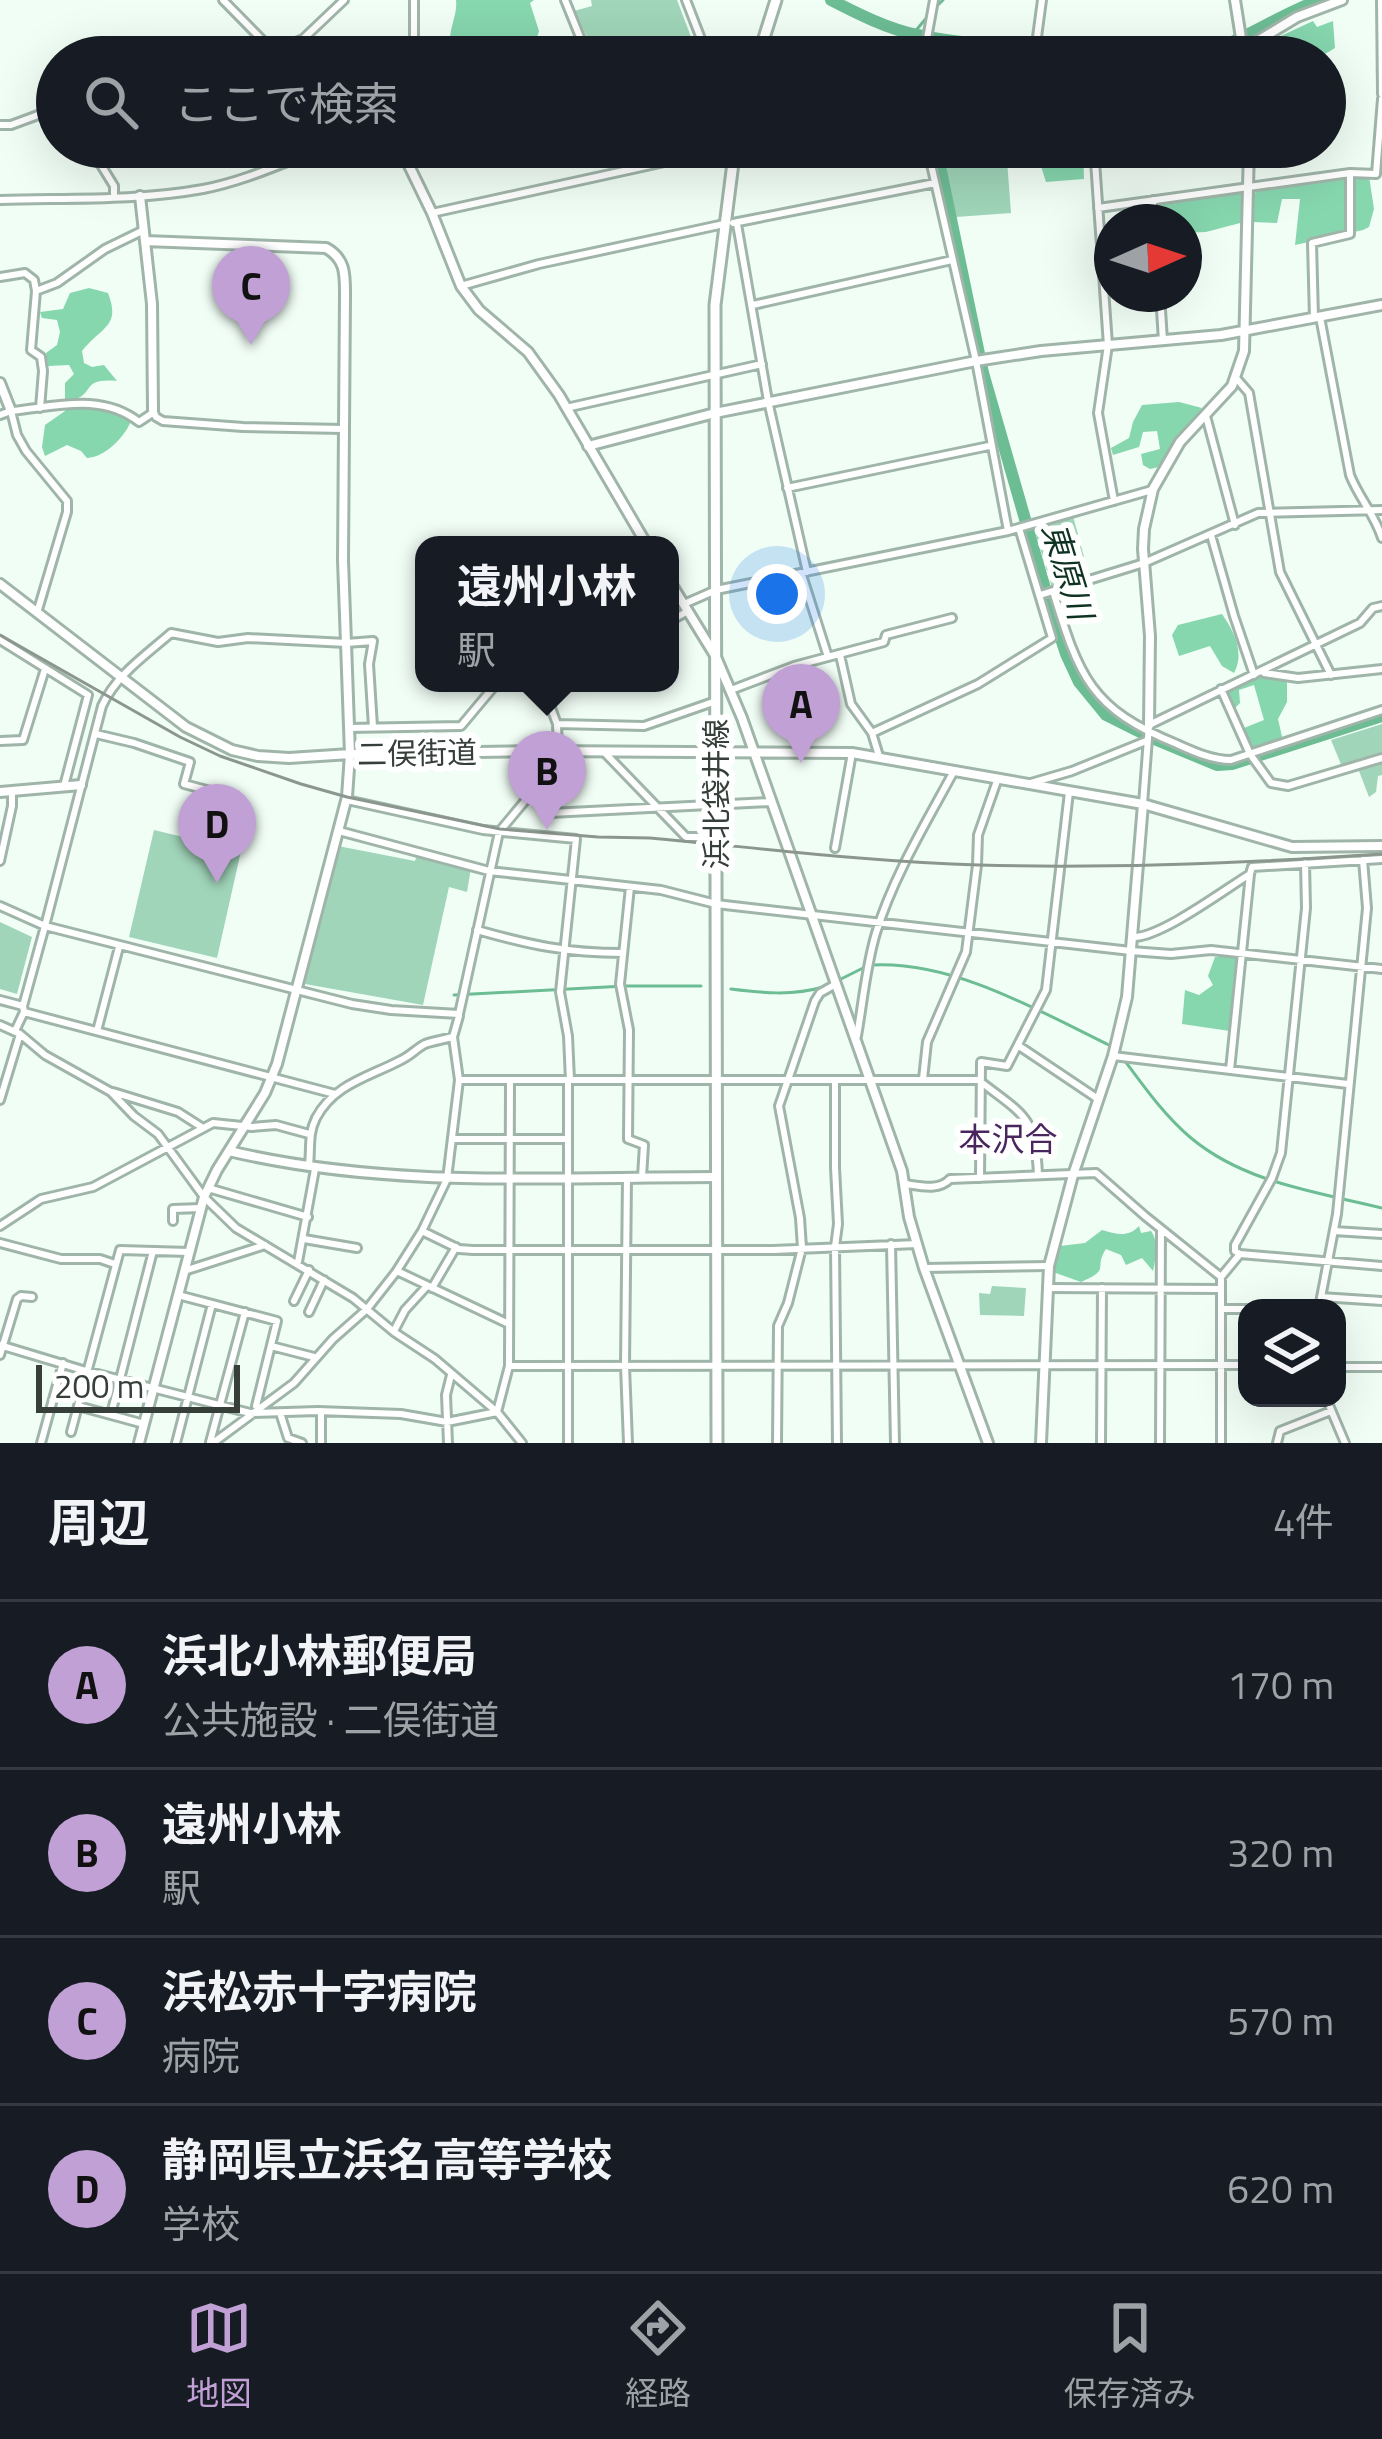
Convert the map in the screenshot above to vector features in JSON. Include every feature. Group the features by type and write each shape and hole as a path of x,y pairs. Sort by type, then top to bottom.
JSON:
{"main road":[{"path":"764,36 776,0"},
{"name":"浜北袋井線","path":"717,1443 715,304 728,168"}],"street":[{"path":"224,0 259,36"},
{"path":"306,36 344,0"},
{"path":"414,0 414,36"},
{"path":"565,0 580,36"},
{"path":"686,0 700,36"},
{"path":"926,36 934,0"},
{"path":"1040,36 1042,0"},
{"path":"1235,0 1241,36"},
{"path":"1266,36 1342,0"},
{"path":"1126,204 1350,173 1376,174 1382,96 1381,0"},
{"path":"0,125 36,116"},
{"path":"103,168 114,186 114,196"},
{"path":"0,200 140,196 206,188 268,168"},
{"path":"410,168 461,286 479,310 528,352 642,536"},
{"path":"432,213 634,168"},
{"path":"932,168 1009,531"},
{"path":"1095,168 1098,204"},
{"path":"1041,1443 1049,1266 1127,997 1147,734 1150,635 1144,530 1153,489 1180,442 1236,378 1244,351 1249,168"},
{"path":"1350,173 1350,234 1312,243 1317,317 1350,475 1382,538"},
{"path":"461,286 724,222 737,224 935,183"},
{"path":"140,196 152,304 154,411 163,421 183,423 344,429"},
{"path":"1153,200 1153,204"},
{"path":"737,224 804,573 828,657"},
{"path":"36,291 57,283 105,248 144,236 326,248 337,255 345,273 347,800 272,1078 206,1192 139,1443"},
{"path":"753,305 952,260"},
{"path":"0,277 29,274 34,280 32,350 41,357 40,408"},
{"path":"588,446 769,401 976,361 1244,331 1382,305"},
{"path":"1106,312 1108,345 1098,413 1114,502"},
{"path":"1161,312 1163,341"},
{"path":"566,408 761,364"},
{"path":"1236,378 1249,393 1280,572 1331,675"},
{"path":"0,383 5,413 26,451 67,501 38,613"},
{"path":"5,413 84,401 105,405 139,422 154,411"},
{"path":"1206,416 1235,525"},
{"path":"787,488 990,446"},
{"path":"679,613 716,590 1009,531 1153,489"},
{"path":"1040,595 1144,563 1258,513 1382,510"},
{"path":"872,734 977,684 1052,638 1019,528"},
{"path":"1211,535 1234,616 1257,674"},
{"name":"二俣街道","path":"0,584 186,728 232,750 289,758 555,751 852,753 1143,804 1292,847 1382,846"},
{"path":"1053,591 1077,664 1092,687 1106,704 1147,734 1219,760 1232,760 1382,710"},
{"path":"679,596 731,691 856,1040 905,1184 924,1268 988,1443"},
{"path":"1031,783 1072,771 1147,734 1221,689 1360,623 1373,608 1382,606"},
{"path":"731,691 766,675 884,642 886,635 952,618"},
{"path":"0,1100 102,706 122,678 171,633 218,642 248,638 374,641 369,664 373,727"},
{"path":"0,640 88,695 64,787"},
{"path":"840,655 851,704 872,734 879,756"},
{"path":"0,741 23,740 45,669"},
{"path":"1257,674 1298,678 1382,669"},
{"path":"1221,689 1252,756 1271,783 1288,786 1382,758"},
{"path":"349,728 461,726 489,692"},
{"path":"551,692 547,697 557,724 549,772 550,813 771,802"},
{"path":"557,724 644,725 716,701"},
{"path":"96,734 190,763 184,784 237,798"},
{"path":"604,752 686,836 716,837"},
{"path":"835,848 852,753"},
{"path":"856,1040 880,922 954,771"},
{"path":"211,1443 294,1384 315,1357 367,1309 422,1231 447,1179 459,1080 453,1037 499,832 549,772"},
{"path":"923,1079 927,1042 966,952 978,835 998,778"},
{"path":"0,792 81,785"},
{"path":"980,1178 981,1062 1007,1066 1046,990 1069,790"},
{"path":"0,861 12,791"},
{"path":"347,800 499,832 576,839 560,989 569,1080 568,1443"},
{"path":"339,831 489,871 661,890 716,904 1131,951 1211,950 1382,969"},
{"path":"1230,1070 1252,867 1382,859"},
{"path":"1363,860 1367,908 1334,1231 1321,1298 1382,1301"},
{"path":"1305,863 1306,908 1281,1153 1235,1250 1382,1266"},
{"path":"1132,937 1144,937 1168,925 1250,874"},
{"path":"630,887 620,987 628,1030 628,1139 644,1144 642,1177"},
{"path":"0,906 45,926 296,991 391,1010 459,1014"},
{"path":"477,930 535,947 623,952"},
{"path":"97,1031 119,947"},
{"path":"777,1443 778,1326 802,1248 779,1106 815,1001 836,984"},
{"path":"0,1000 97,1031 335,1094"},
{"path":"0,1025 111,1092 178,1112 203,1128"},
{"path":"298,1262 312,1168 308,1134 316,1116 351,1082 427,1044 453,1037"},
{"path":"1019,1046 1098,1099"},
{"path":"1113,1056 1348,1084"},
{"path":"459,1080 980,1081 1025,1116 1036,1141 1038,1174"},
{"path":"497,1412 509,1366 510,1080"},
{"path":"835,1080 837,1443"},
{"path":"111,1092 158,1134 236,1228 298,1262 435,1359 497,1412 520,1442"},
{"path":"0,1226 41,1199 93,1186 220,1122 276,1125 308,1134"},
{"path":"452,1139 568,1139"},
{"path":"229,1151 312,1168 447,1179 716,1177"},
{"path":"905,1184 938,1186 950,1179 1096,1173 1221,1277"},
{"path":"627,1178 628,1443"},
{"path":"206,1192 308,1217"},
{"path":"173,1221 173,1208 201,1208"},
{"path":"1160,1443 1161,1230"},
{"path":"422,1231 465,1250 917,1244"},
{"path":"1334,1231 1382,1234"},
{"path":"304,1239 357,1248"},
{"path":"0,1243 61,1259 115,1264"},
{"path":"891,1244 895,1443"},
{"path":"184,1271 265,1245"},
{"path":"394,1332 405,1310 429,1287 456,1247"},
{"path":"71,1432 120,1250 189,1252"},
{"path":"111,1414 153,1251"},
{"path":"1221,1443 1221,1277 1240,1254"},
{"path":"924,1268 1049,1266"},
{"path":"294,1301 309,1270"},
{"path":"397,1271 509,1324"},
{"path":"309,1312 324,1280"},
{"path":"1047,1288 1221,1289"},
{"path":"1101,1443 1102,1288"},
{"path":"178,1294 277,1321 253,1412"},
{"path":"0,1355 17,1299 32,1297"},
{"path":"176,1443 212,1304"},
{"path":"1221,1309 1238,1309"},
{"path":"211,1443 245,1312"},
{"path":"2,1345 253,1412 418,1415 447,1422 497,1412"},
{"path":"271,1346 315,1357"},
{"path":"41,1443 63,1363"},
{"path":"509,1366 1238,1365"},
{"path":"1346,1367 1382,1367"},
{"path":"448,1443 446,1395 451,1375"},
{"path":"78,1406 144,1424"},
{"path":"1329,1407 1345,1443"},
{"path":"1277,1443 1280,1431 1331,1411"},
{"path":"321,1413 321,1443"},
{"path":"280,1414 288,1438 302,1443"}],"green space":[{"path":"456,0 534,0 530,3 539,31 537,36 450,36"},
{"path":"591,0 677,0 691,36 586,36 574,11 592,6"},
{"path":"1313,21 1317,27 1333,21 1334,36 1281,36"},
{"path":"946,168 1008,168 1011,213 956,217"},
{"path":"1042,168 1084,168 1084,179 1046,182"},
{"path":"1369,176 1374,209 1369,227 1363,230 1295,245 1300,199 1282,199 1277,223 1252,222 1253,193 1298,182"},
{"path":"1245,191 1244,222 1202,232 1202,204 1157,203"},
{"path":"89,288 108,293 112,313 82,351 84,363 104,365 117,381 93,384 74,403 104,404 132,418 121,438 101,454 87,458 67,445 45,456 45,425 65,411 65,383 74,374 69,365 48,366 46,353 57,345 60,332 57,320 42,318 40,312 63,309 70,293"},
{"path":"1179,402 1202,408 1159,467 1143,465 1141,454 1160,449 1157,431 1143,432 1139,447 1113,455 1111,448 1129,438 1142,405"},
{"path":"1073,516 1090,579 1053,591 1033,525"},
{"path":"1222,614 1238,650 1234,673 1222,666 1210,646 1179,656 1172,635 1178,625"},
{"path":"1257,677 1287,678 1287,702 1278,719 1283,741 1252,748 1244,728 1264,720 1254,685 1239,690 1240,703 1234,709 1226,692"},
{"path":"1382,724 1382,775 1369,797 1359,771 1345,774 1331,740"},
{"path":"154,830 241,851 217,958 129,937"},
{"path":"338,846 415,861 417,854 471,868 467,892 449,887 423,1005 305,984"},
{"path":"0,922 32,937 17,994 0,989"},
{"path":"1215,957 1237,957 1230,1031 1182,1024 1185,990 1199,995 1213,985 1208,976"},
{"path":"1139,1226 1141,1233 1151,1231 1155,1240 1153,1271 1142,1258 1126,1265 1121,1255 1106,1249 1099,1271 1081,1282 1053,1272 1060,1246 1085,1243 1102,1230 1126,1234"},
{"path":"992,1286 1026,1288 1024,1316 980,1315 979,1293 990,1294"}],"waterway":[{"path":"831,0 884,25 923,36"},
{"path":"939,4 943,0"},
{"path":"1243,36 1320,0"},
{"path":"913,34 928,16"},
{"name":"東原川","path":"940,168 983,373 1048,599 1079,682 1106,715 1217,765 1382,716"},
{"path":"873,965 904,966 965,980 1111,1046"},
{"path":"841,979 863,968"},
{"path":"454,995 701,986"},
{"path":"731,989 789,993 823,987"},
{"path":"1125,1061 1191,1138 1234,1166 1282,1184 1382,1208"}],"railway":[{"path":"0,635 220,756 347,797 500,829 979,865 1180,864 1382,854"}],"place":[{"name":"浜松赤十字病院","path":"251,345"},
{"name":"浜北小林郵便局","path":"801,763"},
{"name":"遠州小林","path":"547,830"},
{"name":"静岡県立浜名高等学校","path":"217,883"}],"district":[{"name":"本沢合","path":"1008,1139"}]}
